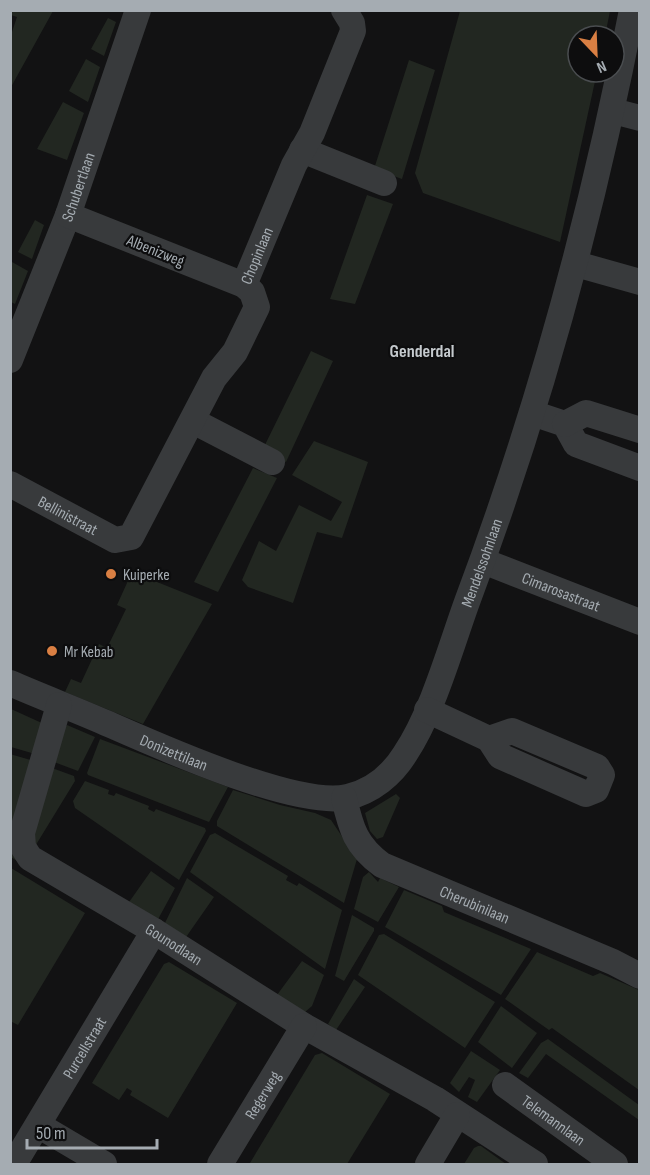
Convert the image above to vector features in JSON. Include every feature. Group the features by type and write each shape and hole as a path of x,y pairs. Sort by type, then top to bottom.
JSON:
{"street":[{"name":"Schubertlaan","path":"10,360 68,215 138,10"},
{"name":"Chopinlaan","path":"126,539 134,533 214,378 235,352 257,307 252,292 244,285 302,150 312,133 353,32 352,23 344,10"},
{"name":"Mendelssohnlaan","path":"344,798 361,793 390,773 408,750 427,710 483,561 532,414 576,264 613,111 632,10"},
{"path":"613,111 639,118"},
{"path":"302,150 384,183"},
{"name":"Albenizweg","path":"68,215 244,285"},
{"path":"576,264 639,282"},
{"path":"565,424 586,413 639,430"},
{"path":"532,414 565,424 576,444 639,468"},
{"path":"193,421 272,462"},
{"name":"Bellinistraat","path":"10,484 115,540 126,539"},
{"name":"Cimarosastraat","path":"483,561 639,622"},
{"name":"Donizettilaan","path":"10,683 142,740 279,789 314,797 344,798"},
{"name":"Gounodlaan","path":"59,705 22,833 22,847 30,858 154,931 304,1026 435,1099 457,1115"},
{"path":"427,710 489,739"},
{"name":"Cherubinilaan","path":"344,798 359,843 366,854 382,865 613,962 639,976"},
{"name":"Purcellstraat","path":"15,1164 154,931"},
{"name":"Regerweg","path":"220,1164 304,1026"},
{"name":"Telemannlaan","path":"505,1085 604,1161"},
{"path":"428,1164 457,1115 535,1164"},
{"path":"38,1125 104,1164"}],"shaded area":[{"path":"11,10 53,11 11,87 11,35 17,17 11,15"},
{"path":"460,11 610,11 607,24 566,24 566,84 594,84 560,242 423,193 415,173"},
{"path":"108,18 116,22 104,56 91,49"},
{"path":"86,59 100,67 88,102 69,91"},
{"path":"409,60 435,70 402,179 374,169"},
{"path":"63,102 84,113 67,160 37,149"},
{"path":"367,195 393,204 355,304 330,299"},
{"path":"35,220 44,225 32,259 18,252"},
{"path":"12,262 28,271 15,304 11,302"},
{"path":"311,351 333,361 286,462 262,451"},
{"path":"314,441 368,462 342,538 317,532 293,603 248,587 242,580 259,541 276,551 299,505 331,521 342,502 292,475"},
{"path":"253,468 277,478 218,592 194,582"},
{"path":"132,572 212,604 143,724 65,692 71,679 81,683 99,644 107,648 126,609 117,605"},
{"path":"11,709 44,724 35,754 11,747"},
{"path":"67,725 95,737 78,771 54,762 63,729"},
{"path":"100,739 228,787 209,822 88,775"},
{"path":"10,754 34,761 20,863 11,857"},
{"path":"52,768 74,776 75,781 34,848 32,843"},
{"path":"85,781 109,790 108,794 114,796 116,793 149,806 148,809 154,812 156,809 205,828 206,831 179,880 75,808 73,801"},
{"path":"233,790 315,813 331,820 357,859 344,903 217,826 217,821"},
{"path":"396,794 400,798 383,837 377,839 370,831 365,813"},
{"path":"215,833 288,876 286,880 297,886 299,883 342,910 325,969 190,872 210,835"},
{"path":"11,868 85,913 18,1025 10,1021"},
{"path":"151,871 175,888 156,923 127,905"},
{"path":"369,872 378,882 380,878 399,887 378,922 354,909 363,877"},
{"path":"187,878 214,897 184,940 163,927"},
{"path":"404,890 442,906 444,912 531,949 501,995 385,927"},
{"path":"352,915 374,928 374,931 344,981 335,976"},
{"path":"384,934 495,1002 465,1048 358,975 379,935"},
{"path":"537,952 593,976 600,973 639,990 639,1090 552,1028 549,1030 505,999"},
{"path":"302,961 324,975 312,1006 305,1012 277,995"},
{"path":"169,962 237,1003 168,1118 130,1095 132,1091 127,1088 119,1100 92,1083 164,964"},
{"path":"354,979 365,987 336,1030 328,1024"},
{"path":"501,1006 537,1033 512,1068 478,1042"},
{"path":"548,1039 639,1105 639,1120 546,1054 528,1078 519,1073 541,1043"},
{"path":"471,1051 500,1070 477,1102 468,1097 475,1080 469,1077 459,1092 450,1083"},
{"path":"322,1053 390,1094 347,1164 250,1163 315,1055"},
{"path":"478,1146 506,1164 464,1164 474,1148"}],"place":[{"name":"Kuiperke","path":"111,574"},
{"name":"Mr Kebab","path":"52,651"}],"district":[{"name":"Genderdal","path":"422,351"}]}
